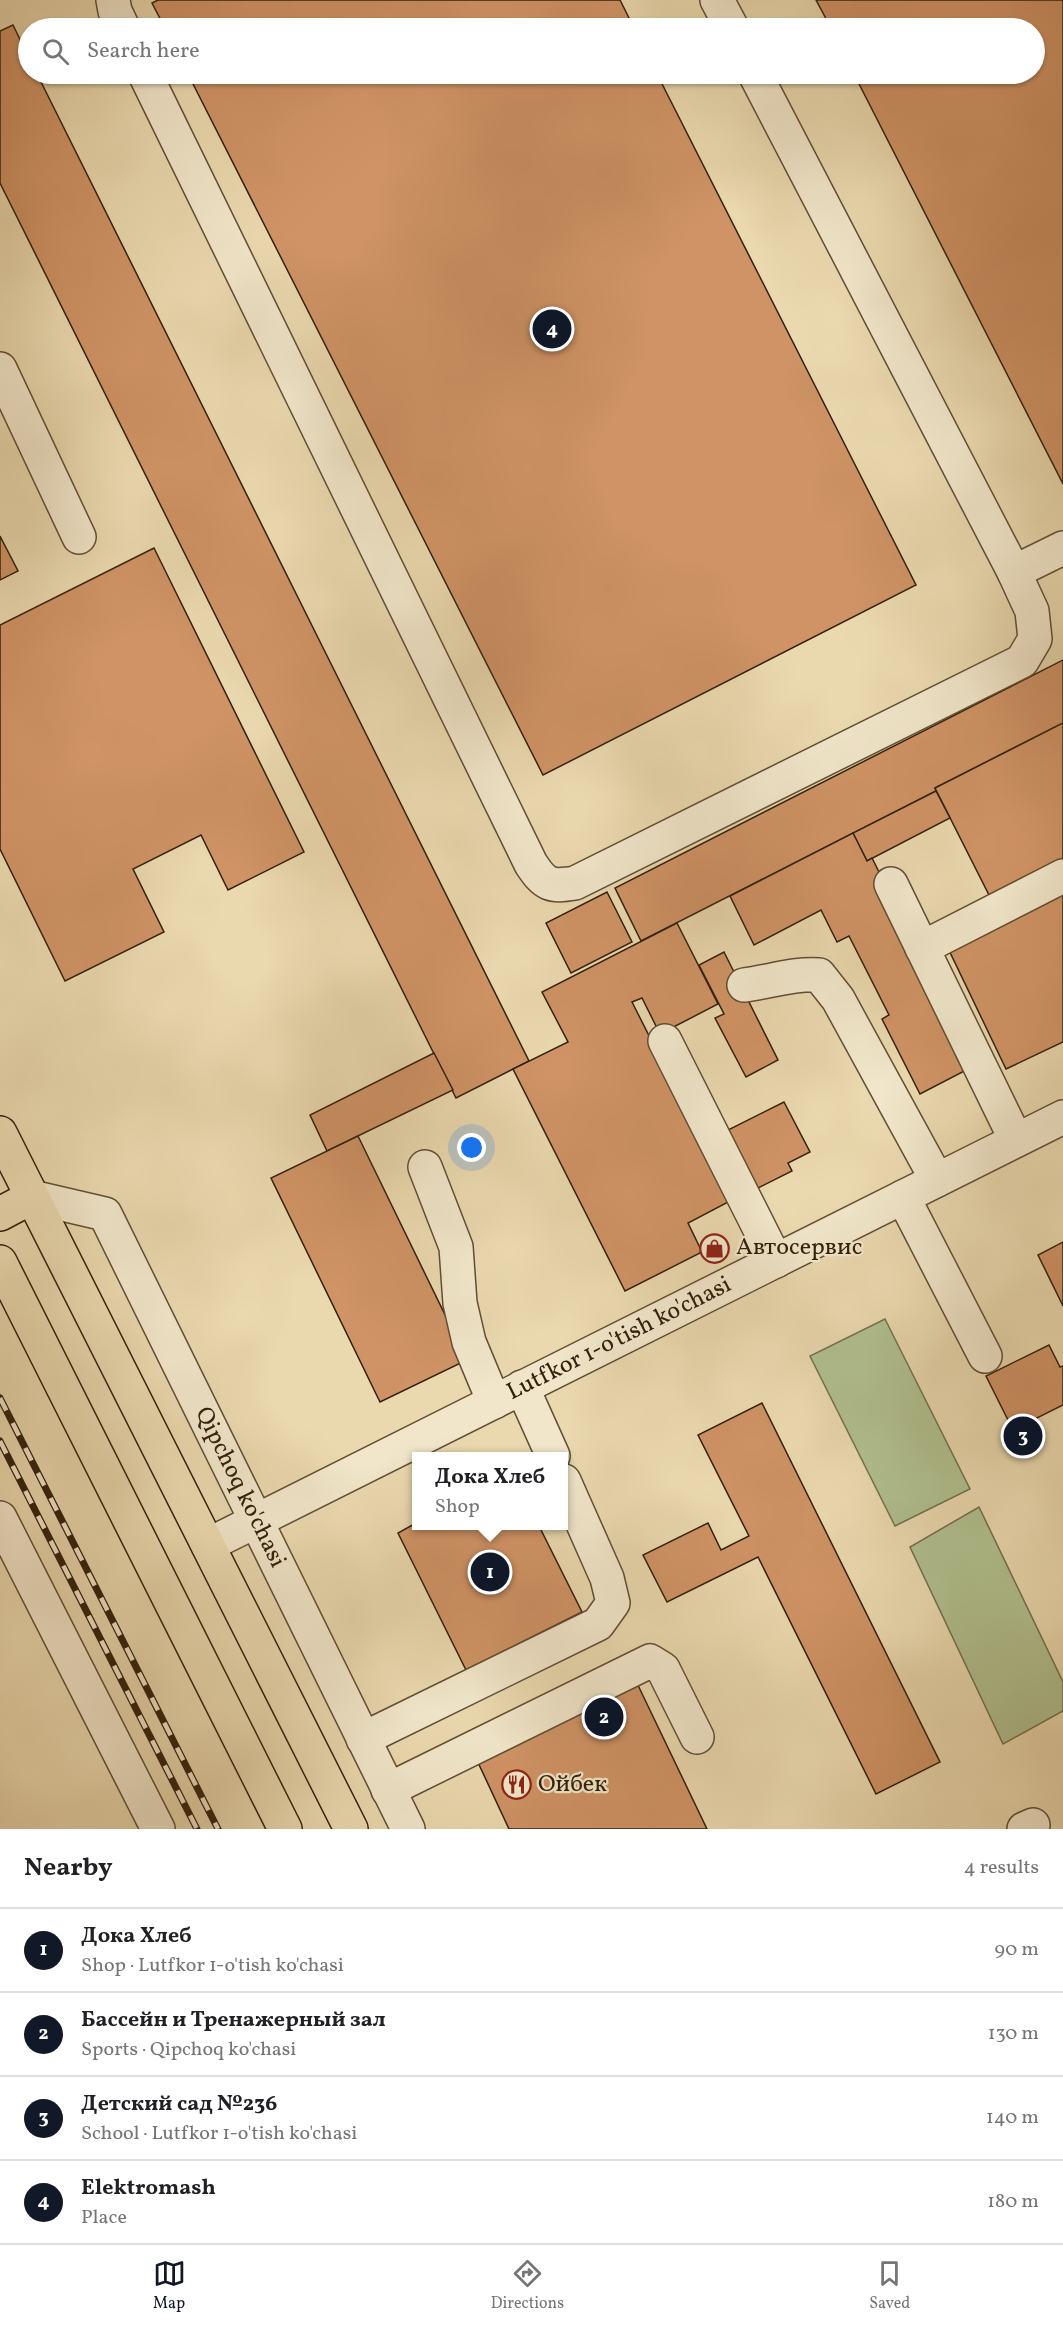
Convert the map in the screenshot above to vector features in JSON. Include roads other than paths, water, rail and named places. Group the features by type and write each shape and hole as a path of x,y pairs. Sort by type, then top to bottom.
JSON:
{"main road":[{"path":"0,1134 351,1829"},
{"path":"0,1214 32,1197"},
{"path":"0,1262 285,1829"}],"street":[{"path":"113,0 118,18"},
{"path":"717,0 727,18"},
{"path":"150,84 520,843 541,879 555,886 575,883 1022,661 1035,639 1032,611 1014,572 760,84"},
{"path":"0,369 79,537"},
{"path":"1014,572 1063,548"},
{"path":"922,948 1063,876"},
{"path":"891,884 1016,1140"},
{"path":"744,985 801,973 819,975 838,999 937,1180"},
{"path":"665,1041 776,1261"},
{"name":"Lutfkor 1-o'tish ko'chasi","path":"208,1545 1063,1117"},
{"path":"425,1167 456,1247 460,1303 469,1342 550,1452"},
{"name":"Qipchoq ko'chasi","path":"32,1197 105,1214 408,1829"},
{"path":"903,1197 985,1356"},
{"path":"363,1738 598,1624 613,1603 607,1578 568,1490"},
{"path":"0,1518 158,1829"},
{"path":"388,1790 650,1661 663,1669 697,1737"}],"railway":[{"path":"0,1398 218,1829"},
{"path":"0,1441 197,1829"}],"place":[{"name":"Elektromash","path":"552,329"},
{"name":"Автосервис","path":"715,1248"},
{"name":"Детский сад №236","path":"1023,1436"},
{"name":"Дока Хлеб","path":"490,1572"},
{"name":"Бассейн и Тренажерный зал","path":"604,1717"},
{"name":"Ойбек","path":"517,1785"}]}
